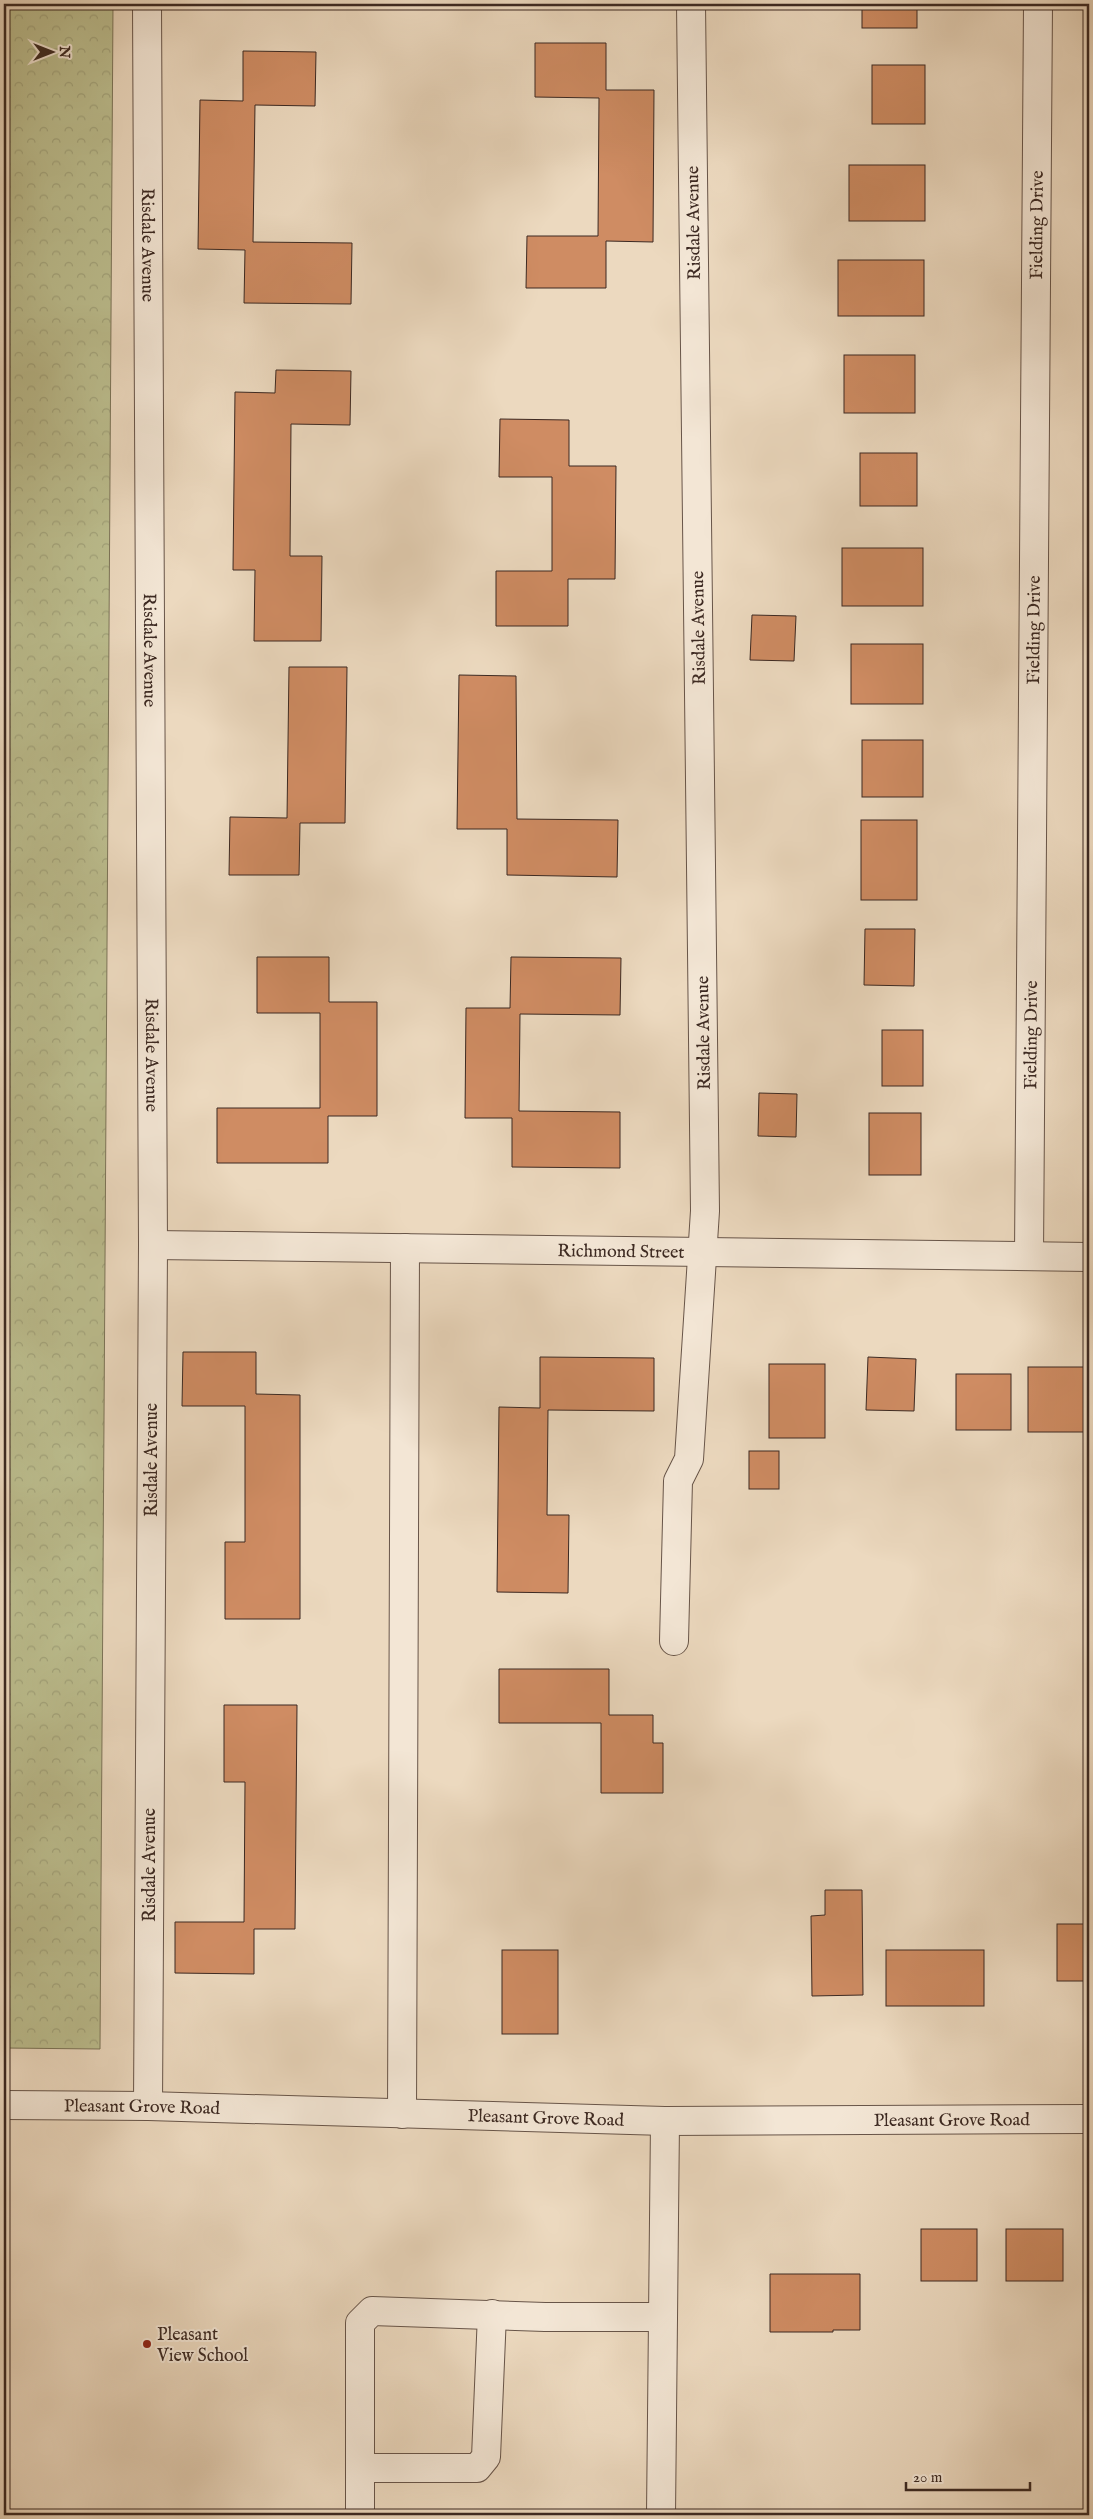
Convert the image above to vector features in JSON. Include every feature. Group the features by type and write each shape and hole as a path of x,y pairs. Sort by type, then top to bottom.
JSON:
{"street":[{"name":"Risdale Avenue","path":"147,4 153,1245 148,2106"},
{"name":"Risdale Avenue","path":"674,1641 678,1481 689,1458 705,1211 691,4"},
{"name":"Fielding Drive","path":"1029,1256 1038,4"},
{"name":"Richmond Street","path":"153,1245 1089,1257"},
{"path":"402,2114 405,1248"},
{"name":"Pleasant Grove Road","path":"4,2105 148,2106 665,2121 1089,2119"},
{"path":"661,2515 665,2121"},
{"path":"360,2515 360,2323 372,2311 663,2317"},
{"path":"360,2468 477,2468 486,2457 492,2314"}],"green space":[{"path":"4,4 113,4 100,2049 4,2048"}],"building":[{"path":"862,4 917,4 917,28 862,28"},
{"path":"535,43 606,43 606,90 654,90 653,242 606,241 606,288 526,288 527,236 598,236 599,98 535,97"},
{"path":"243,51 316,52 315,106 255,105 253,242 352,243 351,304 244,303 245,250 198,249 200,100 243,101"},
{"path":"872,65 925,65 925,124 872,124"},
{"path":"849,165 925,165 925,221 849,221"},
{"path":"838,260 924,260 924,316 838,316"},
{"path":"844,355 915,355 915,413 844,413"},
{"path":"276,370 351,371 350,425 291,424 290,556 322,556 321,641 254,641 255,570 233,570 235,392 275,393"},
{"path":"500,419 569,420 569,466 616,466 615,579 568,579 568,626 496,626 496,571 552,571 552,477 499,477"},
{"path":"860,453 917,453 917,506 860,506"},
{"path":"842,548 923,548 923,606 842,606"},
{"path":"752,615 796,616 794,661 750,660"},
{"path":"851,644 923,644 923,704 851,704"},
{"path":"289,667 347,667 345,823 300,823 299,875 229,875 230,817 287,818"},
{"path":"459,675 516,676 517,819 618,820 617,877 507,875 507,829 457,829"},
{"path":"862,740 923,740 923,797 862,797"},
{"path":"861,820 917,820 917,900 861,900"},
{"path":"865,929 915,929 914,986 864,985"},
{"path":"257,957 329,957 329,1002 377,1002 377,1116 328,1116 328,1163 217,1163 217,1108 320,1108 320,1013 257,1013"},
{"path":"511,957 621,958 620,1015 520,1014 519,1111 620,1112 620,1168 512,1167 512,1118 465,1118 466,1008 510,1008"},
{"path":"882,1030 923,1030 923,1086 882,1086"},
{"path":"759,1093 797,1094 796,1137 758,1136"},
{"path":"869,1113 921,1113 921,1175 869,1175"},
{"path":"183,1352 256,1352 256,1394 300,1395 300,1619 225,1619 225,1542 245,1542 245,1406 182,1406"},
{"path":"540,1357 654,1358 654,1411 548,1410 547,1515 569,1515 568,1593 497,1592 499,1407 540,1408"},
{"path":"868,1357 916,1359 914,1411 866,1410"},
{"path":"769,1364 825,1364 825,1438 769,1438"},
{"path":"1028,1367 1089,1367 1089,1432 1028,1432"},
{"path":"956,1374 1011,1374 1011,1430 956,1430"},
{"path":"749,1451 779,1451 779,1489 749,1489"},
{"path":"499,1669 609,1669 609,1715 653,1715 653,1743 663,1743 663,1793 601,1793 601,1723 499,1723"},
{"path":"224,1705 297,1705 295,1929 254,1929 254,1974 175,1973 175,1922 244,1922 245,1782 224,1782"},
{"path":"825,1890 862,1890 863,1995 812,1996 811,1916 825,1915"},
{"path":"1057,1924 1089,1924 1089,1981 1057,1981"},
{"path":"502,1950 558,1950 558,2034 502,2034"},
{"path":"886,1950 984,1950 984,2006 886,2006"},
{"path":"921,2229 977,2229 977,2281 921,2281"},
{"path":"1006,2229 1063,2229 1063,2281 1006,2281"},
{"path":"770,2274 860,2274 860,2330 770,2332"}],"place":[{"name":"Pleasant View School","path":"147,2344"}]}
